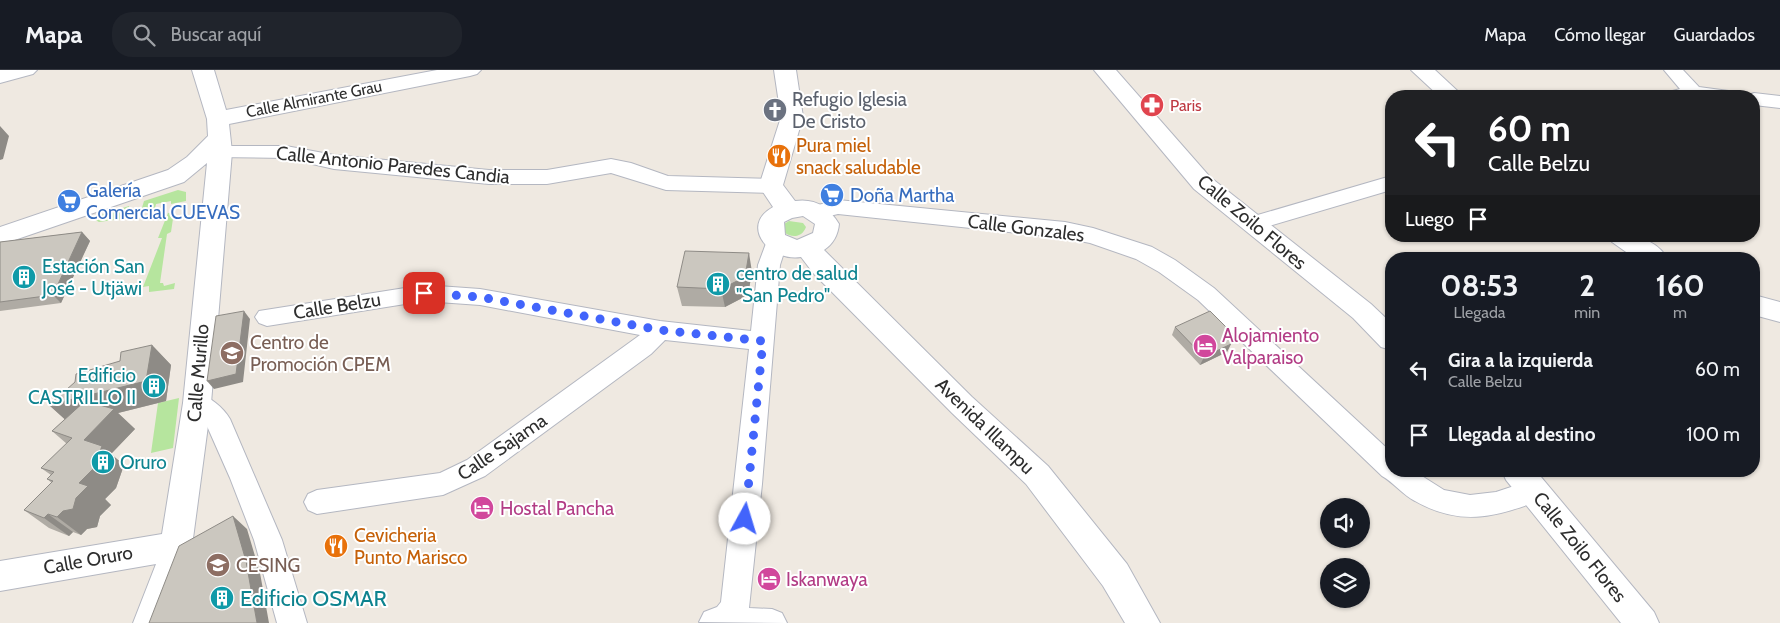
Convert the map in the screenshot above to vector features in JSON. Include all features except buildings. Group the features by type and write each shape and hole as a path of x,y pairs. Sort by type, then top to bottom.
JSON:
{"main road":[{"path":"0,77 26,70"},
{"path":"0,236 176,176 195,162 219,136 203,70"},
{"name":"Calle Almirante Grau","path":"219,136 470,70"},
{"path":"785,70 792,117 771,186 788,209"},
{"name":"Calle Zoilo Flores","path":"1105,70 1202,183 1362,311 1385,334"},
{"path":"1422,70 1445,90"},
{"name":"Calle Murillo","path":"150,623 171,568 176,546 197,402 219,136"},
{"path":"803,208 817,212 827,224 827,231 823,237 807,247 790,248 776,243 770,236 768,228 771,220 778,214 788,209 803,208"},
{"path":"1630,242 1645,252"},
{"name":"Avenida Illampu","path":"807,247 823,267 962,406 1037,475 1114,575 1143,623"},
{"path":"1760,307 1780,312"},
{"name":"Calle Zoilo Flores","path":"1526,481 1642,623"},
{"name":"Calle Oruro","path":"0,576 176,546"}],"street":[{"path":"1673,70 1683,90"},
{"path":"1760,100 1780,102"},
{"name":"Calle Antonio Paredes Candia","path":"219,136 334,162 489,177 548,177 611,166 624,168 666,183 771,186"},
{"path":"1252,224 1385,185"},
{"name":"Calle Gonzales","path":"817,212 838,207 1065,230 1093,236 1144,254 1167,266 1206,294 1385,462"},
{"path":"719,622 735,607 763,341 769,265 776,243"},
{"name":"Calle Belzu","path":"267,317 424,293 480,297 660,330 763,341"},
{"name":"Calle Sajama","path":"317,502 443,484 460,477 476,468 643,347 660,330"},
{"path":"197,402 217,419 243,478 268,540 292,623"},
{"path":"1402,477 1421,492 1440,501 1458,506 1483,506 1526,481"},
{"path":"719,622 772,623"}],"green space":[{"path":"178,190 186,192 186,201 156,204 155,208 141,211 144,201"},
{"path":"129,206 128,218 99,222 92,218"},
{"path":"174,212 171,232 167,234 160,283 163,283 164,286 175,283 174,289 149,292 149,286 143,287 162,238 158,238 168,213"},
{"path":"789,221 803,223 806,227 804,231 796,236 784,232 784,224"},
{"path":"179,398 173,448 151,453 158,403"}],"place":[{"name":"Paris","path":"1152,105"},
{"name":"Refugio Iglesia De Cristo","path":"775,110"},
{"name":"Pura miel snack saludable","path":"779,156"},
{"name":"Doña Martha","path":"832,195"},
{"name":"Galería Comercial CUEVAS","path":"69,201"},
{"name":"Estación San José - Utjäwi","path":"24,277"},
{"name":"centro de salud \"San Pedro\"","path":"718,284"},
{"name":"Alojamiento Valparaiso","path":"1205,346"},
{"name":"Centro de Promoción CPEM","path":"232,353"},
{"name":"Edificio CASTRILLO II","path":"154,386"},
{"name":"Oruro","path":"103,462"},
{"name":"Hostal Pancha","path":"482,508"},
{"name":"Cevicheria Punto Marisco","path":"336,546"},
{"name":"CESING","path":"218,565"},
{"name":"Iskanwaya","path":"769,579"},
{"name":"Edificio OSMAR","path":"222,598"}],"route":[{"path":"424,293 480,297 660,330 763,341 745,519"}]}
